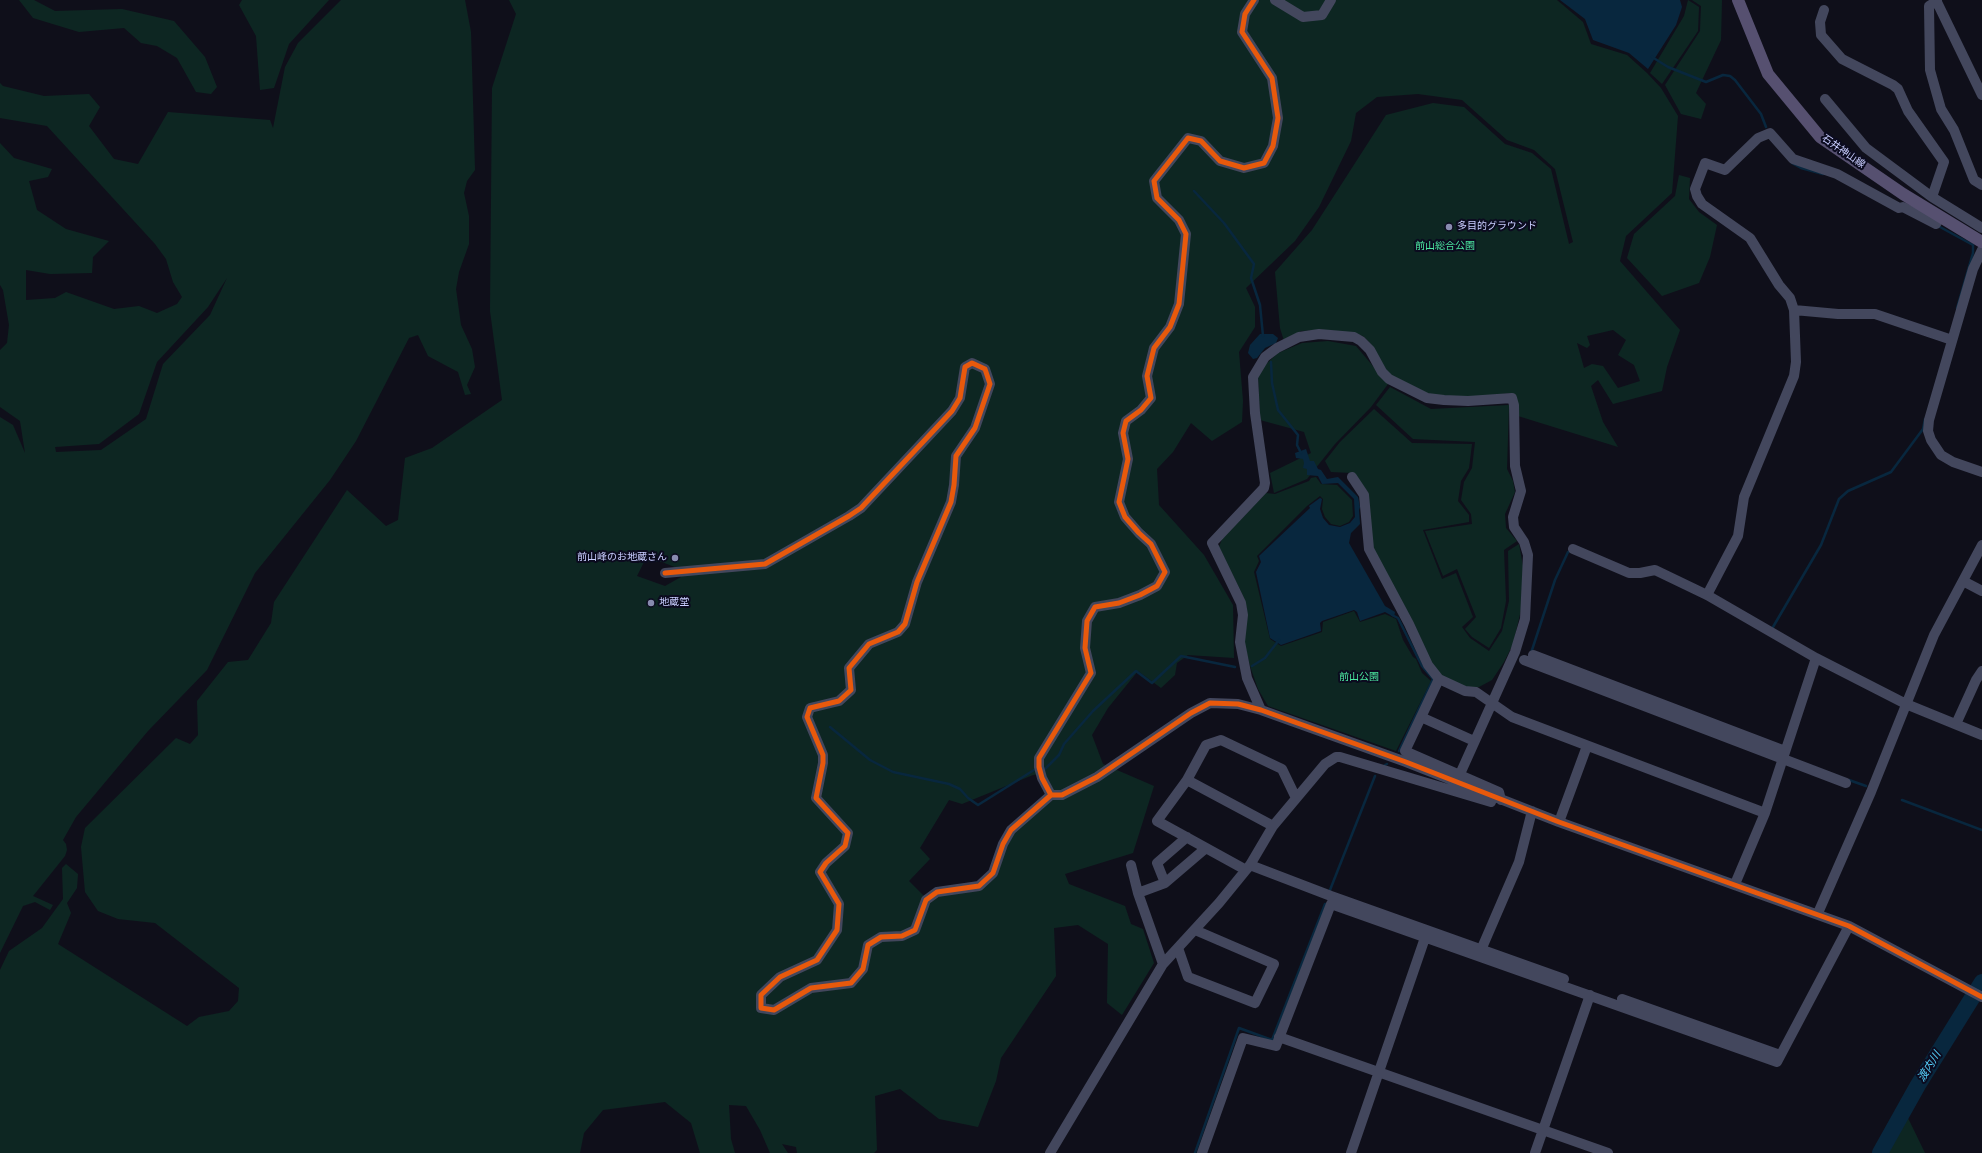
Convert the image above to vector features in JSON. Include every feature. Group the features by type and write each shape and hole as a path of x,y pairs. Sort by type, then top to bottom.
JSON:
{"main road":[{"name":"石井神山線","path":"1738,0 1768,74 1820,137 1940,217 1982,242"}],"street":[{"path":"1051,795 1042,778 1039,767 1039,758 1091,673 1085,648 1087,620 1095,607 1119,603 1140,595 1157,586 1165,572 1151,544 1125,517 1119,502 1128,459 1123,433 1126,421 1141,410 1151,398 1147,376 1154,348 1170,327 1179,304 1186,234 1179,220 1157,198 1154,182 1188,138 1201,141 1220,161 1244,168 1264,163 1273,146 1278,118 1272,78 1242,32 1245,14 1254,0"},
{"path":"1275,0 1303,17 1322,15 1332,0"},
{"path":"1982,95 1937,1 1929,6 1930,70 1941,109 1954,130 1974,180 1982,185"},
{"path":"1824,10 1820,22 1821,35 1842,58 1898,89 1908,111 1944,162 1932,197"},
{"path":"1825,99 1866,148 1932,197 1982,228"},
{"path":"1707,595 1738,536 1744,497 1794,376 1796,362 1794,310 1790,298 1779,285 1750,238 1702,204 1697,196 1695,189 1706,163 1725,170 1758,138 1770,133 1793,158 1837,174 1899,208 1903,207 1936,224 1940,217"},
{"path":"1982,250 1972,269 1950,339 1929,420 1928,431 1931,440 1941,455 1953,462 1982,472"},
{"path":"1794,310 1838,314 1875,314 1950,339"},
{"path":"1261,710 1247,678 1240,642 1243,616 1241,603 1212,543 1264,488 1265,483 1255,413 1253,377 1265,357 1277,348 1299,337 1319,334 1354,337 1361,341 1370,350 1382,372 1390,379 1427,398 1468,401 1512,398 1514,405 1515,466 1521,491 1513,517 1514,527 1524,542 1528,555 1525,619 1515,652 1460,774"},
{"path":"665,573 765,564 849,516 861,508 952,411 960,398 965,367 972,363 985,369 990,384 974,428 956,456 951,502 917,582 905,624 898,632 869,644 849,668 851,690 839,701 810,708 807,716 823,755 823,763 816,798 848,833 845,846 826,863 820,872 839,904 837,930 818,960 780,977 761,995 761,1008 774,1010 811,988 851,983 863,969 868,945 881,936 902,936 915,930 926,900 937,892 979,886 993,873 1003,844 1011,830 1051,795 1062,795 1097,777 1170,729 1191,713 1210,703 1238,704 1261,710 1406,762 1559,822 1818,913 1849,926 1981,997"},
{"path":"1352,477 1364,495 1369,549 1409,624 1428,666 1439,679 1465,691 1476,692 1512,717 1765,813"},
{"path":"1818,913 1871,792 1934,635 1982,545"},
{"path":"1573,549 1629,573 1640,573 1655,570 1707,595 1816,658 1906,704 1982,735"},
{"path":"1963,581 1982,591"},
{"path":"1528,657 1717,730 1784,754 1846,783"},
{"path":"1735,884 1765,813 1816,658"},
{"path":"1956,724 1976,680 1982,671"},
{"path":"1439,679 1405,751 1499,792 1501,800"},
{"path":"1421,717 1474,741"},
{"path":"1296,798 1282,769 1221,740 1206,745 1187,780 1157,820 1206,848 1248,868 1331,896 1426,934 1777,1062 1849,926"},
{"path":"1559,822 1587,746"},
{"path":"1050,1153 1163,964 1220,903 1248,868 1273,826 1325,764 1336,757 1491,802 1501,800"},
{"path":"1187,780 1273,826"},
{"path":"1481,950 1518,862 1532,811"},
{"path":"1165,884 1158,863 1187,837"},
{"path":"1138,893 1165,884 1206,848"},
{"path":"1130,865 1138,893 1163,964"},
{"path":"1202,1153 1243,1038 1276,1046 1331,904 1481,950 1780,1055"},
{"path":"1178,948 1188,977 1255,1003 1274,964 1195,930"},
{"path":"1351,1153 1426,934"},
{"path":"1535,1153 1590,995"},
{"path":"1279,1037 1608,1153"}],"green space":[{"path":"19,0 34,0 55,11 122,9 174,21 205,57 217,87 211,94 196,92 177,58 157,46 141,43 124,28 79,32 33,18"},
{"path":"242,0 329,0 289,44 274,88 260,90 256,36 239,5"},
{"path":"341,0 465,0 471,32 475,170 467,181 464,193 469,216 469,244 459,272 456,289 461,325 472,349 475,367 467,385 471,394 465,395 458,372 428,356 418,335 409,338 356,441 330,480 255,573 207,670 148,731 76,817 63,840 66,844 67,850 65,856 33,896 53,905 50,910 35,902 23,906 0,953 0,417 13,425 25,453 20,421 0,407 0,350 7,343 9,325 3,290 0,285 0,143 14,158 52,169 48,177 29,181 37,210 66,229 109,241 93,257 92,273 50,274 26,270 26,300 55,298 66,292 114,309 139,306 157,313 177,304 182,297 173,282 166,259 155,244 47,126 0,118 0,83 3,86 44,96 89,94 100,107 89,126 114,159 138,164 168,112 270,120 273,128 285,67 298,43","holes":["227,278 210,315 163,364 146,419 101,450 56,452 55,447 99,444 139,414 157,362 208,307"]},
{"name":"前山総合公園","path":"509,0 1557,0 1583,22 1591,44 1627,55 1647,73 1661,88 1678,116 1672,193 1626,236 1620,261 1680,330 1667,367 1662,391 1613,404 1598,380 1591,386 1603,422 1618,447 1518,416 1517,399 1511,393 1483,396 1443,396 1426,393 1391,376 1384,368 1370,343 1363,336 1330,330 1301,331 1284,341 1280,328 1275,272 1312,230 1386,115 1433,103 1464,107 1505,144 1532,153 1551,169 1569,244 1573,242 1555,169 1534,150 1507,140 1462,100 1418,94 1377,97 1356,113 1351,141 1319,207 1295,241 1246,288 1255,307 1255,327 1239,352 1243,401 1242,422 1212,441 1191,423 1173,452 1157,469 1159,505 1204,555 1233,605 1234,658 1188,655 1177,663 1175,675 1161,688 1138,671 1108,708 1092,735 1103,764 1154,786 1133,853 1065,874 1069,884 1125,906 1131,924 1143,929 1154,963 1122,1015 1107,1003 1108,944 1078,925 1054,928 1056,976 1001,1058 996,1081 978,1127 939,1119 900,1089 875,1096 877,1150 874,1153 797,1153 796,1147 782,1144 788,1153 770,1153 760,1130 746,1106 729,1105 731,1139 735,1153 700,1153 691,1123 665,1102 603,1110 584,1133 580,1153 0,1153 0,970 9,951 42,928 63,899 62,868 66,864 78,874 77,888 67,903 71,913 58,944 187,1026 199,1017 229,1011 238,1001 239,988 155,923 118,919 98,911 85,892 81,847 85,828 176,738 190,744 198,735 197,701 228,662 248,660 271,623 274,602 347,490 386,526 398,520 405,458 432,448 502,400 490,311 492,88 516,14","holes":["1613,330 1626,340 1618,355 1634,365 1640,381 1618,388 1603,366 1592,364 1584,368 1577,343 1587,348 1590,345 1587,336","644,562 662,562 677,568 681,577 665,586 637,576","1044,774 1055,798 1014,832 978,889 939,896 930,902 909,881 930,859 920,848 949,800 962,804 1033,775"]},
{"path":"1688,0 1699,7 1698,31 1662,84 1650,73 1684,16"},
{"path":"1692,0 1722,0 1721,40 1696,93 1706,104 1701,119 1681,114 1665,85 1700,31 1701,6"},
{"path":"1679,175 1690,178 1689,199 1699,212 1717,225 1710,257 1699,283 1662,296 1627,258 1634,234 1675,196"},
{"path":"1328,341 1356,346 1388,384 1371,407 1335,444 1307,479 1274,493 1270,473 1311,453 1304,432 1260,420 1258,376 1266,364 1278,353 1302,343"},
{"path":"1390,387 1431,409 1509,405 1507,469 1513,481 1515,492 1505,514 1506,528 1517,541 1504,550 1506,601 1501,628 1489,648 1472,637 1465,629 1476,617 1457,569 1443,576 1425,531 1472,524 1471,514 1461,500 1464,482 1472,468 1475,442 1413,439 1376,405"},
{"path":"1374,409 1412,443 1472,444 1469,468 1461,481 1458,501 1469,515 1469,522 1423,530 1442,579 1456,573 1473,617 1462,627 1470,638 1489,651 1502,631 1509,601 1508,551 1519,544 1523,566 1521,610 1513,644 1504,662 1492,680 1479,687 1466,688 1444,678 1433,666 1371,544 1368,492 1352,473 1331,472 1325,461 1340,442"},
{"name":"前山公園","path":"1316,477 1321,484 1337,485 1352,500 1353,516 1349,522 1340,526 1331,524 1325,517 1322,509 1323,499 1320,496 1307,506 1257,556 1259,561 1254,572 1270,639 1281,646 1322,632 1323,622 1354,611 1360,622 1385,614 1396,619 1403,640 1413,657 1416,659 1422,673 1431,681 1396,751 1268,706 1258,689 1250,666 1244,642 1247,610 1244,598 1219,547 1222,539 1266,493 1275,494"},
{"path":"1908,1118 1925,1153 1886,1153"}],"water":[{"path":"1560,0 1680,0 1682,7 1676,25 1648,69 1629,53 1593,40 1585,19"},
{"path":"1260,334 1273,334 1278,338 1276,343 1265,348 1257,358 1253,359 1248,353 1250,345"},
{"path":"1306,449 1310,461 1314,461 1318,469 1321,470 1327,479 1338,477 1358,497 1360,507 1360,524 1351,533 1349,543 1385,606 1395,612 1394,617 1385,612 1360,621 1357,612 1354,610 1322,621 1320,623 1321,631 1281,645 1270,638 1256,572 1261,562 1259,556 1310,508 1309,506 1320,498 1322,499 1320,509 1323,518 1329,525 1340,527 1350,523 1355,517 1354,499 1338,483 1322,484 1318,476 1307,475 1307,469 1303,468 1303,459 1296,458 1295,453"}],"waterway":[{"path":"1652,57 1668,67 1706,82 1723,75 1730,76 1735,80 1761,114 1766,127"},
{"path":"1792,163 1801,168 1823,174"},
{"path":"1194,191 1224,223 1254,264 1251,278 1260,305 1263,336"},
{"path":"1940,227 1973,245 1973,253 1957,308"},
{"path":"1271,362 1272,383 1278,410 1298,435 1297,445 1301,453"},
{"path":"1773,627 1821,545 1839,499 1848,491 1891,472 1923,429 1925,419"},
{"path":"1531,653 1555,580 1568,552"},
{"path":"1392,615 1398,618 1422,666 1433,679 1399,751"},
{"path":"1252,666 1265,658 1279,640"},
{"path":"1044,770 1059,755 1064,744 1093,711 1136,671 1152,683 1181,656 1235,667"},
{"path":"830,727 870,760 893,772 949,784 960,789 968,798 978,805 1034,770"},
{"path":"1330,890 1375,776"},
{"path":"1849,780 1866,786"},
{"path":"1902,800 1982,830"},
{"path":"1195,1153 1239,1028 1272,1040 1325,904"},
{"name":"渡内川","path":"1880,1153 1918,1085 1982,982"}],"cycle path":[{"path":"1254,0 1245,14 1242,32 1272,78 1278,118 1273,146 1264,163 1244,168 1220,161 1201,141 1188,138 1154,181 1157,198 1179,220 1186,234 1179,304 1170,327 1154,348 1147,376 1151,398 1141,410 1126,421 1123,433 1128,459 1119,502 1125,517 1151,544 1165,572 1157,586 1140,595 1119,603 1095,607 1087,621 1085,648 1091,673 1039,758 1039,767 1042,778 1051,795 1062,795 1097,777 1191,713 1210,703 1238,704 1261,710 1406,762 1559,822 1849,926 1982,997"},
{"path":"665,573 765,564 849,516 861,508 952,411 960,398 965,367 972,363 985,369 990,384 975,428 956,456 951,502 917,582 905,624 898,632 869,644 849,668 851,690 839,701 810,708 807,717 823,755 823,763 816,798 848,833 845,846 826,863 820,872 839,904 837,930 817,960 780,977 761,995 761,1008 774,1010 811,988 851,983 863,969 868,945 881,937 902,936 915,930 926,900 937,892 979,886 993,873 1003,844 1011,830 1051,795"}],"place":[{"name":"多目的グラウンド","path":"1449,227"},
{"name":"前山峰のお地蔵さん","path":"675,558"},
{"name":"地蔵堂","path":"651,603"}]}
